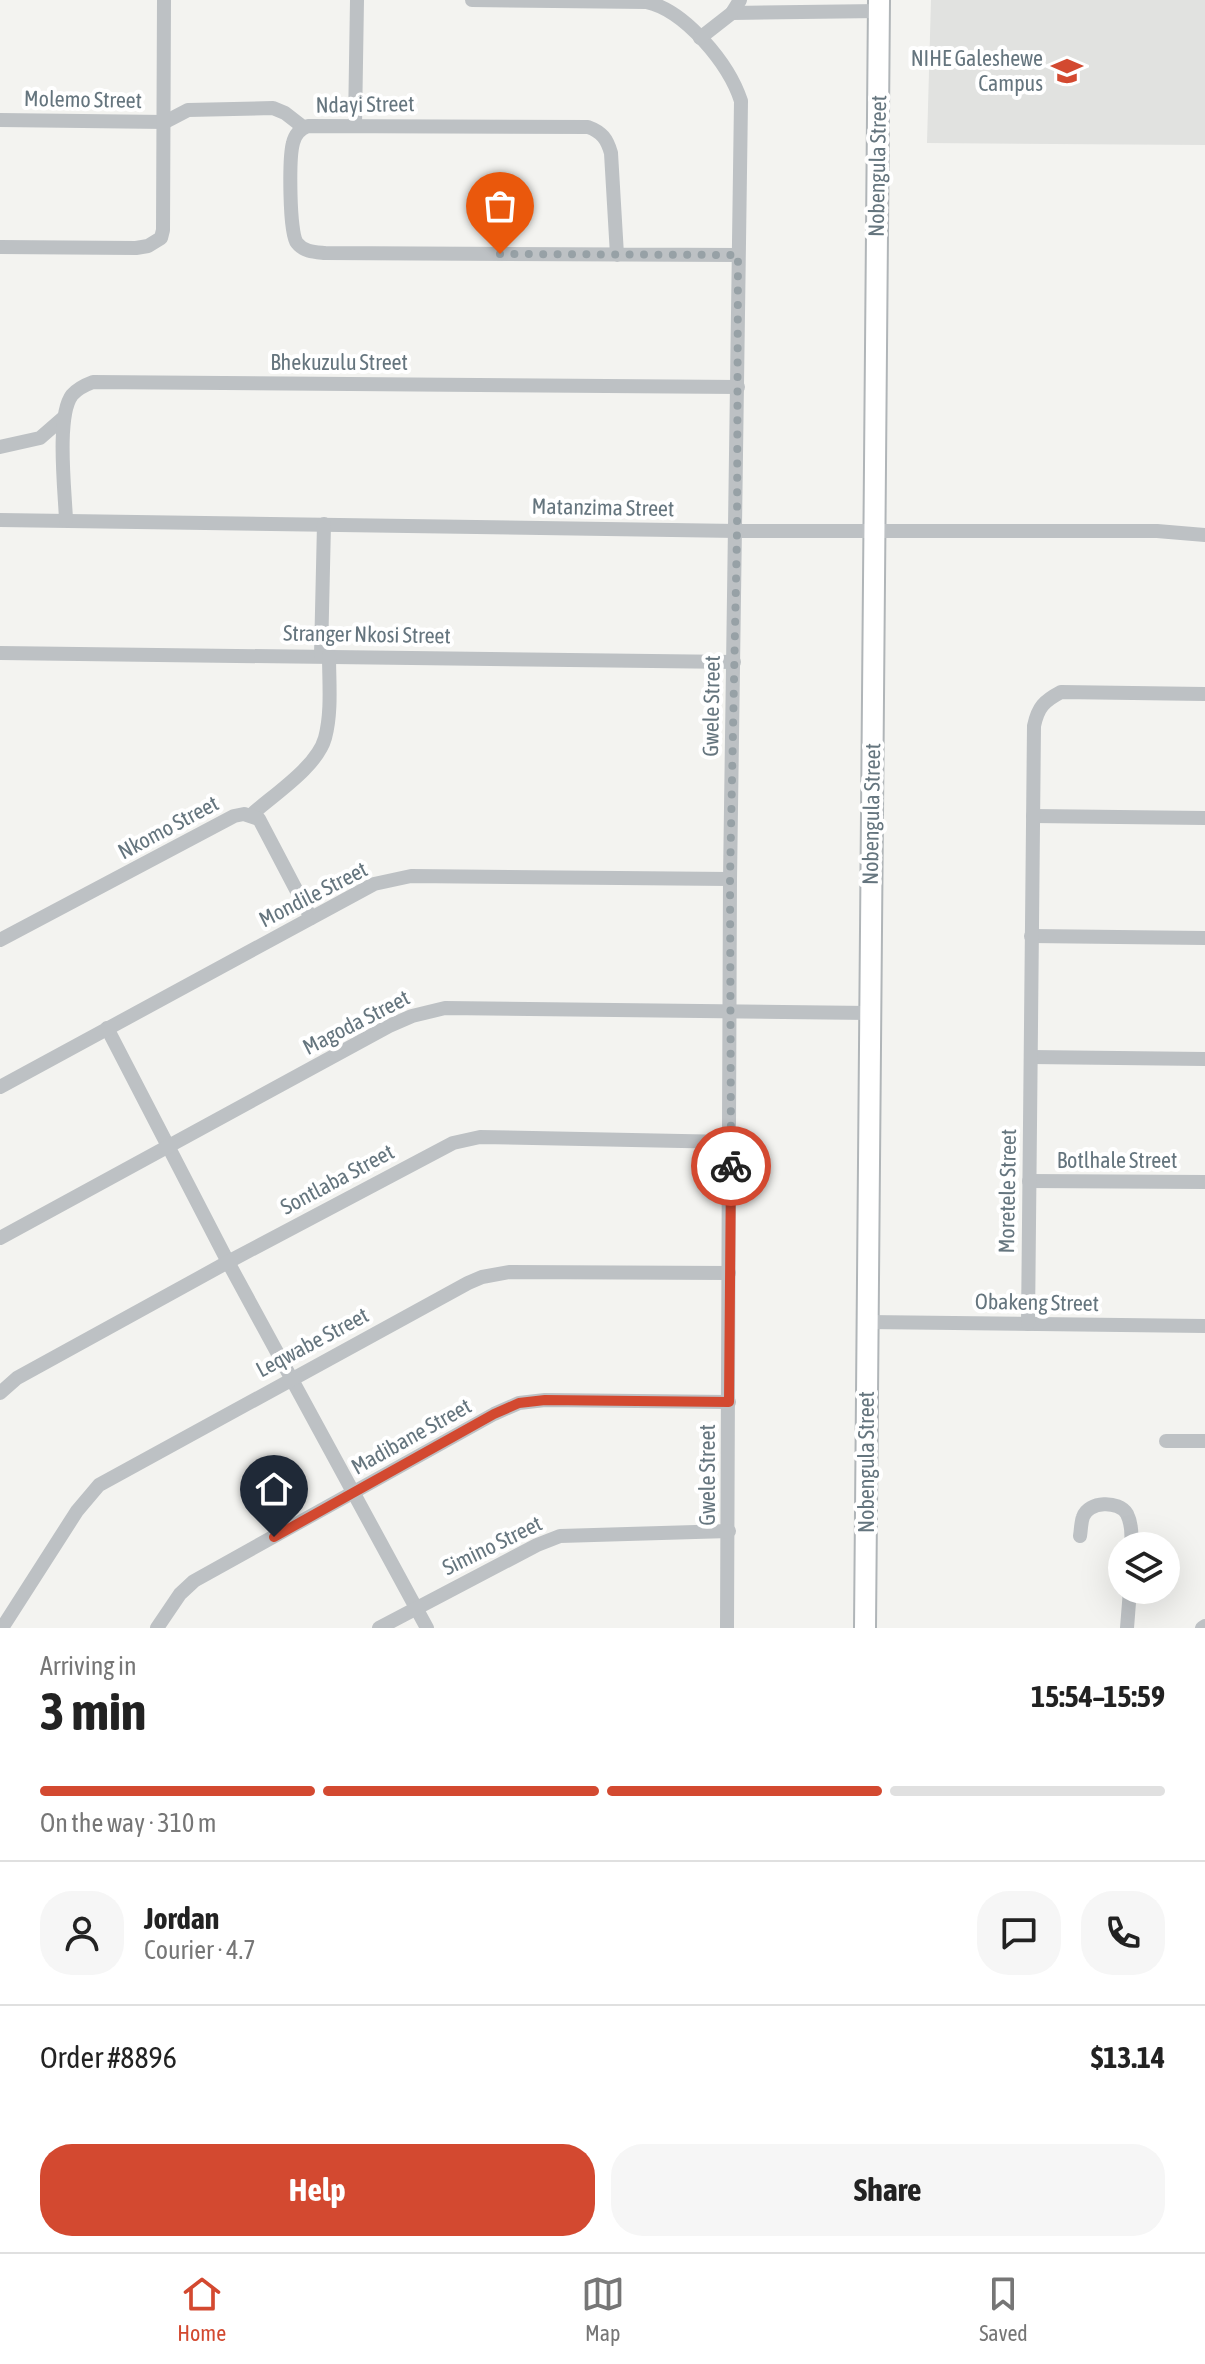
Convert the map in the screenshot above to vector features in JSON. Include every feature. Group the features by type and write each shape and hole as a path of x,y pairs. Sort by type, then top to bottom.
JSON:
{"street":[{"name":"Molemo Street","path":"0,247 136,248 161,238 165,122 164,0"},
{"path":"355,125 357,0"},
{"name":"Gwele Street","path":"472,0 646,2 667,8 700,38 736,87 741,101 730,879 727,1628"},
{"path":"700,38 736,6 879,6"},
{"name":"Nobengula Street","path":"865,1628 879,6"},
{"path":"165,122 188,110 273,108 303,127"},
{"name":"Molemo Street","path":"0,120 165,122"},
{"name":"Ndayi Street","path":"617,255 611,153 597,130 588,127 303,127 292,148 293,236 304,249 325,253 617,255 738,255"},
{"name":"Bhekuzulu Street","path":"63,418 71,396 80,387 93,382 738,387"},
{"path":"0,447 40,438 63,418"},
{"path":"63,418 66,520"},
{"name":"Matanzima Street","path":"0,520 737,531 1157,531 1205,535"},
{"path":"251,815 303,771 324,740 328,721 324,524"},
{"name":"Stranger Nkosi Street","path":"0,653 734,662"},
{"name":"Moretele Street","path":"1028,1324 1034,726 1038,709 1047,699 1061,692 1205,694"},
{"name":"Nkomo Street","path":"0,940 234,816 251,815 259,819 311,918"},
{"path":"1033,816 1205,818"},
{"name":"Mondile Street","path":"0,1087 374,884 411,876 730,879"},
{"path":"1031,936 1205,938"},
{"name":"Magoda Street","path":"0,1238 389,1026 429,1010 869,1013"},
{"path":"107,1028 228,1262 427,1628"},
{"path":"1031,1057 1205,1059"},
{"name":"Sontlaba Street","path":"0,1393 17,1378 442,1147 466,1139 731,1142"},
{"name":"Botlhale Street","path":"1029,1181 1205,1182"},
{"name":"Leqwabe Street","path":"2,1628 77,1511 99,1485 468,1283 497,1273 729,1273"},
{"name":"Obakeng Street","path":"868,1322 1205,1326"},
{"name":"Madibane Street","path":"157,1628 180,1594 194,1581 519,1403 545,1400 729,1402"},
{"path":"1166,1441 1205,1441"},
{"path":"1080,1536 1083,1515 1102,1505 1123,1509 1130,1522 1130,1532"},
{"name":"Simino Street","path":"379,1628 560,1536 729,1531"},
{"path":"1127,1628 1129,1604"}],"shaded area":[{"name":"NIHE Galeshewe Campus","path":"931,0 1205,0 1205,145 927,143"}],"way so far":[{"path":"500,254 738,255 737,531 730,879 731,1166"}],"place":[{"name":"NIHE Galeshewe Campus","path":"1067,71"}],"route":[{"path":"274,1537 519,1403 545,1400 729,1402 731,1166"}]}
